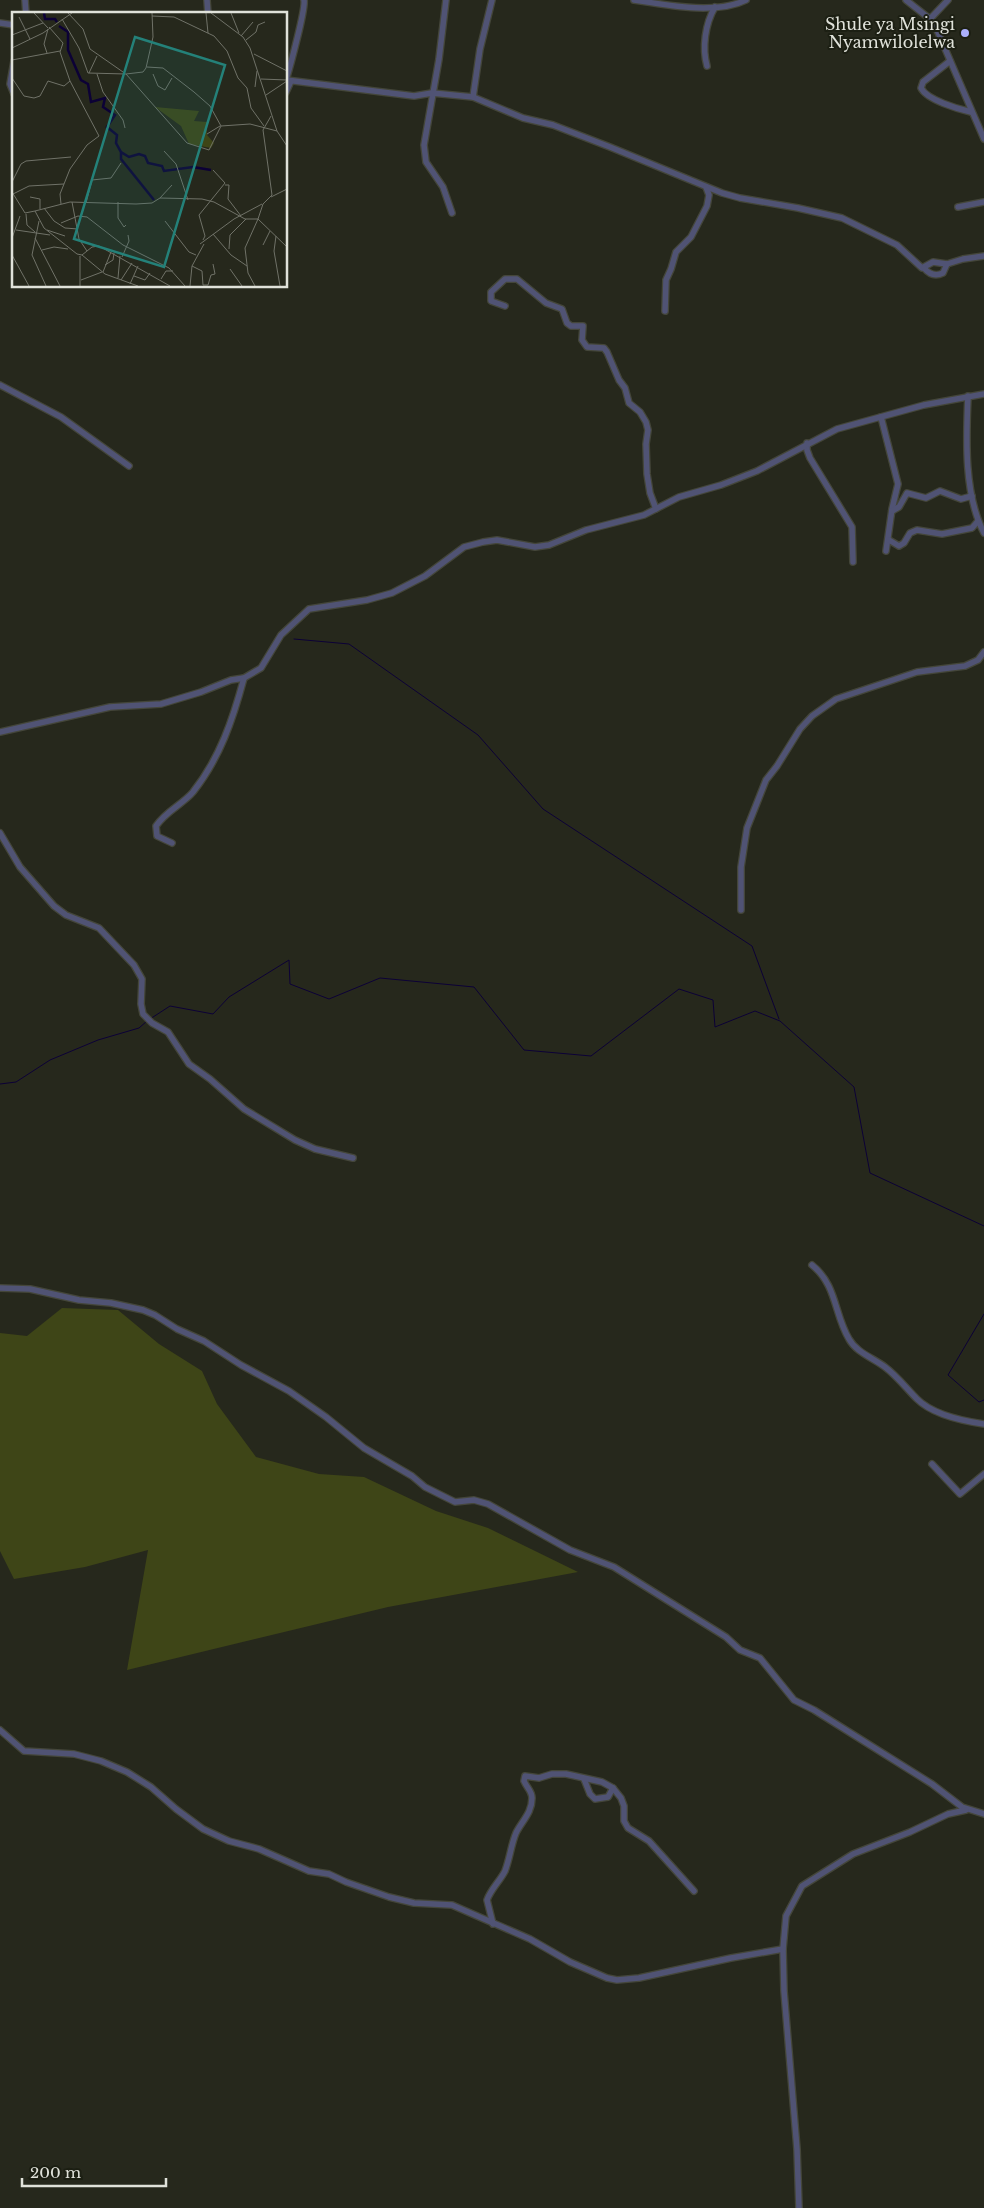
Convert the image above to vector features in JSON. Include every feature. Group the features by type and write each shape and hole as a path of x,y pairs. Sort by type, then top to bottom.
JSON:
{"street":[{"path":"304,0 306,5 300,19 288,80 414,96 432,93 473,97 523,118 553,126 610,146 706,187 740,198 842,218 897,245 914,262 930,273 937,275 943,273 947,264"},
{"path":"446,0 424,155 426,162 446,194 452,213"},
{"path":"473,97 484,29 492,0"},
{"path":"634,0 707,8 731,5 746,0"},
{"path":"906,0 930,19 984,139"},
{"path":"930,19 948,0"},
{"path":"707,66 704,50 710,16 715,7"},
{"path":"950,61 923,82 920,88 923,93 946,104 971,112"},
{"path":"12,72 10,84 12,89"},
{"path":"976,118 984,119"},
{"path":"665,311 666,280 672,268 676,252 691,237 708,206 709,195 706,187"},
{"path":"958,207 984,202"},
{"path":"924,268 933,262 947,264 963,259 984,256"},
{"path":"505,306 492,301 491,292 505,280 517,278 546,303 562,309 567,323 571,326 583,326 582,340 586,347 604,348 607,352 626,390 629,403 643,417 647,426 647,474 650,493 656,509"},
{"path":"0,385 61,416 129,466"},
{"path":"0,732 110,707 161,704 194,695 231,680 244,678 261,668 281,635 309,609 367,600 392,593 425,576 458,551 473,544 497,540 543,547 586,530 644,515 686,494 721,485 757,471 807,443 837,429 924,405 984,394"},
{"path":"968,396 967,430 972,496 978,521 984,533"},
{"path":"881,417 898,484 886,551"},
{"path":"807,443 810,458 852,527 853,562"},
{"path":"892,511 899,507 907,493 926,498 940,491 961,499 972,496"},
{"path":"889,540 899,546 904,543 910,533 917,530 942,534 972,528 978,521"},
{"path":"742,910 741,867 747,828 766,780 778,766 800,729 812,716 841,697 917,672 965,666 978,660 984,652"},
{"path":"172,843 157,836 156,826 174,807 189,796 208,770 226,737 244,678"},
{"path":"0,833 20,867 54,906 66,915 99,928 134,965 142,979 141,1004 143,1014 152,1023 168,1032 189,1064 210,1078 244,1109 295,1140 315,1149 353,1158"},
{"path":"812,1265 826,1280 834,1297 844,1330 853,1346 892,1372 920,1402 946,1414 984,1424"},
{"path":"0,1288 30,1289 79,1300 111,1303 143,1310 155,1315 284,1389 321,1413 364,1448 409,1474 429,1489 455,1502 474,1500 488,1504 578,1554 614,1567 726,1637 740,1650 760,1658 796,1702 814,1710 927,1780 966,1810 984,1814"},
{"path":"932,1464 960,1494 984,1474"},
{"path":"0,1730 24,1751 74,1754 101,1761 127,1772 151,1786 176,1810 203,1829 229,1841 260,1849 309,1870 329,1874 352,1885 389,1897 414,1903 452,1905 530,1939 578,1966 617,1980 639,1978 783,1949"},
{"path":"493,1924 487,1900 502,1877 517,1831 526,1819 532,1804 532,1794 524,1781 525,1776 539,1778 552,1774 566,1774 602,1782 613,1788 621,1798 624,1806 624,1821 628,1828 649,1841 694,1891"},
{"path":"584,1779 590,1794 595,1799 608,1797 613,1788"},
{"path":"799,2208 797,2149 787,2041 783,1949 786,1916 802,1886 853,1854 910,1832 948,1814 966,1810"}],"green space":[{"path":"62,1308 118,1310 159,1344 202,1371 217,1404 256,1457 319,1474 364,1477 436,1511 488,1528 578,1572 388,1607 127,1670 148,1550 85,1567 14,1579 0,1551 0,1333 27,1336"}],"waterway":[{"path":"294,639 349,644 478,735 543,809 752,946 779,1019"},
{"path":"150,1019 170,1006 213,1014 229,997 289,960 290,984 329,999 380,978 474,987 524,1050 591,1056 679,989 713,1000 715,1027 755,1011 780,1021 854,1087 870,1173 984,1226"},
{"path":"0,1084 16,1082 50,1060 98,1040 139,1028 147,1021"},
{"path":"984,1314 948,1375 979,1402 984,1400"}],"place":[{"name":"Shule ya Msingi Nyamwilolelwa","path":"965,33"}]}
